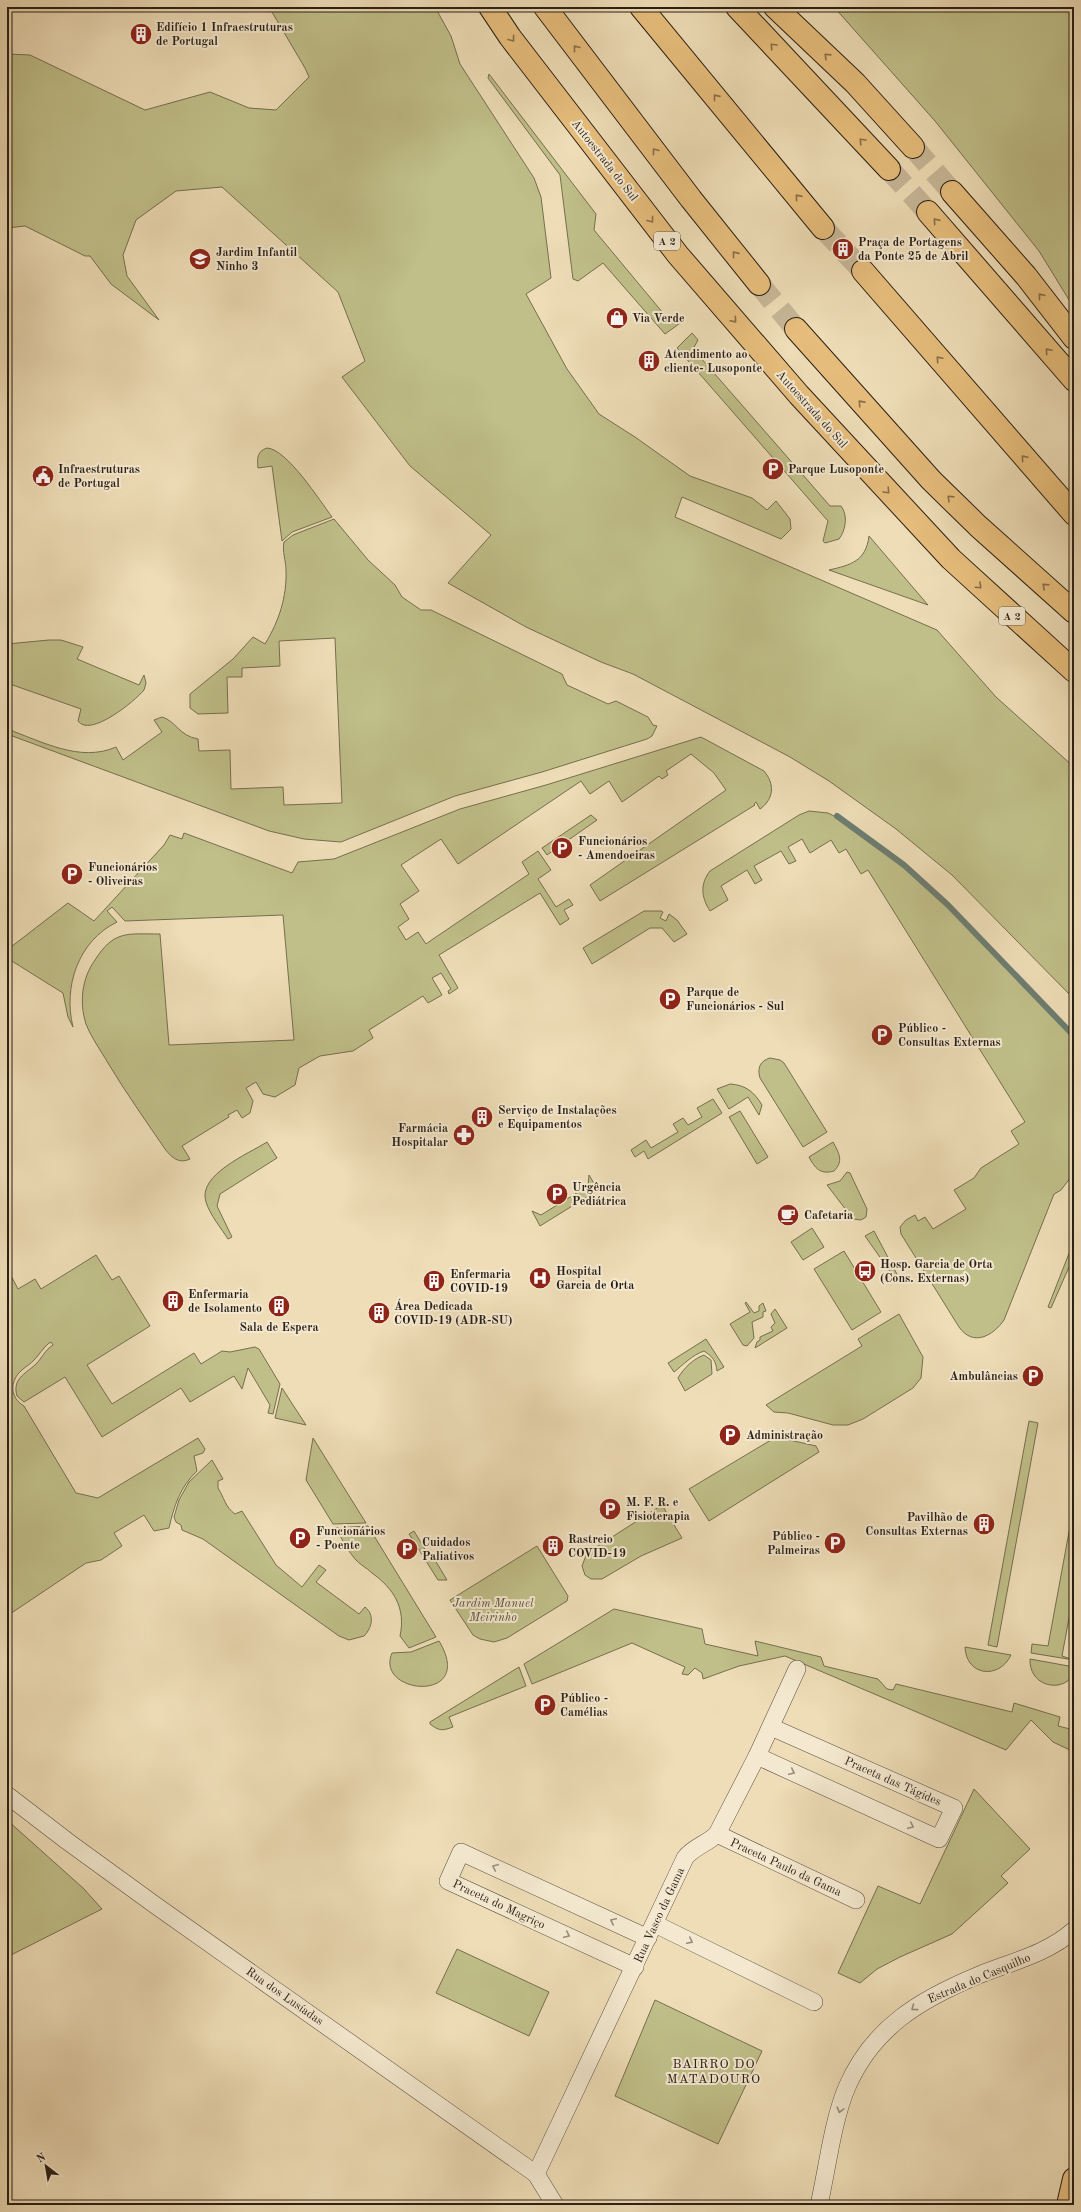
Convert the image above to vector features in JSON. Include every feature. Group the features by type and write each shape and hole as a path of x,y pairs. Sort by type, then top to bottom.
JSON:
{"main road":[{"name":"Autoestrada do Sul","path":"490,7 510,37 678,255 799,396 951,559 1074,671"},
{"path":"545,7 691,199 759,284"},
{"path":"641,7 823,228"},
{"path":"737,7 888,169"},
{"path":"776,7 855,83 913,147"},
{"path":"952,192 1026,276 1074,338"},
{"path":"928,212 1074,380"},
{"path":"863,270 1074,514"},
{"path":"796,329 931,480 978,526 1074,612"},
{"path":"1068,2205 1074,2179"}],"street":[{"name":"Rua Vasco da Gama","path":"536,2174 652,1931 685,1858 693,1850 709,1841 717,1834 757,1756 797,1669"},
{"name":"Praceta das Tágides","path":"757,1756 939,1839 954,1808 771,1727"},
{"name":"Rua dos Lusíadas","path":"7,1795 73,1846 536,2174 555,2205"},
{"name":"Praceta Paulo da Gama","path":"717,1834 856,1900"},
{"name":"Praceta do Magriço","path":"635,1967 448,1881 458,1858 461,1852 652,1931"},
{"name":"Estrada do Casquilho","path":"820,2205 835,2130 846,2088 872,2043 889,2026 923,2001 979,1975 1024,1960 1067,1936 1074,1930"},
{"path":"652,1931 814,2002"}],"green space":[{"path":"269,7 435,7 451,36 460,64 534,178 541,197 551,278 526,294 567,369 599,414 635,437 690,476 752,498 767,510 776,501 790,519 791,529 781,539 682,497 675,517 937,630 996,697 1074,767 1074,999 952,875 896,829 829,781 790,757 633,674 601,662 526,627 448,583 491,535 410,466 342,377 365,361 338,292 222,187 176,191 136,220 123,255 127,276 159,320 111,284 90,256 85,256 25,226 7,228 7,54 30,55 145,110 210,92 249,108 276,110 309,77"},
{"path":"834,7 1074,7 1074,308 1039,251 935,121"},
{"path":"489,74 596,214 594,230 668,319 678,315 683,321 665,334 603,263 578,281 573,279 560,175 488,78"},
{"path":"692,333 698,340 693,349 830,506 841,506 845,514 845,527 839,539 825,543 823,541 828,521 677,348"},
{"path":"267,448 284,457 293,466 332,517 292,532 282,541 272,466 258,468 259,453"},
{"path":"334,519 368,560 395,585 402,597 421,610 431,610 562,674 567,685 608,704 616,701 648,717 653,725 657,726 652,736 647,739 542,772 455,796 341,842 304,839 269,831 7,734 7,729 47,744 75,752 89,753 116,747 123,760 162,732 154,720 162,717 171,722 186,735 198,739 199,751 230,750 231,789 283,787 284,805 342,803 335,638 279,641 280,666 242,668 242,677 227,677 228,713 198,714 190,708 190,694 233,659 253,637 265,644 278,618 285,590 286,570 283,549 284,542 293,535"},
{"path":"869,536 928,605 829,570 851,564 861,556 865,551"},
{"path":"61,640 83,647 77,659 139,685 144,675 146,683 144,690 132,702 102,722 92,725 84,725 78,721 81,709 7,683 7,644"},
{"path":"701,737 764,771 768,776 771,786 770,796 765,805 760,809 756,802 754,804 755,805 600,901 590,885 726,790 714,773 691,754 666,771 668,775 662,779 659,776 622,802 609,781 590,794 581,781 458,864 441,839 401,865 419,891 400,904 409,919 398,927 406,940 418,932 426,944 529,874 522,862 538,851 551,870 538,879 556,907 569,899 573,905 564,910 569,919 560,925 540,893 439,955 458,988 449,994 448,991 451,989 441,973 432,978 442,995 428,1003 423,996 369,1030 373,1038 353,1051 320,1056 299,1068 295,1085 275,1097 263,1094 256,1082 246,1088 253,1101 250,1113 242,1118 237,1110 228,1115 229,1117 182,1146 190,1159 182,1161 176,1159 165,1149 96,1044 86,1024 84,1016 82,999 87,974 102,950 115,939 130,934 160,934 169,1045 294,1040 283,915 125,921 112,907 107,911 117,922 104,930 92,941 83,953 72,981 70,1012 73,1027 68,1017 63,993 7,958 7,950 68,903 94,921 164,845 170,835 182,839 184,833 292,873 298,862 334,859 460,809 546,785"},
{"path":"809,811 828,813 836,817 904,866 948,905 1074,1037 1074,1173 1061,1190 1054,1194 1004,1320 989,1335 976,1338 970,1337 959,1327 901,1234 900,1227 906,1220 915,1215 918,1221 925,1217 933,1229 966,1209 954,1190 974,1178 981,1168 1019,1144 1011,1131 1025,1122 868,870 861,874 846,849 839,853 831,840 810,853 802,839 788,847 796,861 789,864 781,851 754,866 762,880 755,884 747,870 721,886 728,900 710,911 703,896 703,886 710,871 799,815"},
{"path":"591,815 597,820 547,855 542,848"},
{"path":"644,911 661,911 663,912 660,918 666,921 669,914 677,920 687,934 674,942 662,928 650,928 592,964 583,948"},
{"path":"770,1058 780,1060 784,1063 827,1132 803,1147 760,1078 760,1065"},
{"path":"730,1084 741,1086 756,1096 762,1105 759,1115 748,1097 729,1109 717,1089"},
{"path":"713,1099 722,1113 648,1159 644,1151 635,1157 631,1150 646,1140 651,1148 678,1132 673,1124 683,1118 688,1125 702,1117 697,1108"},
{"path":"740,1111 768,1157 757,1164 729,1117"},
{"path":"267,1142 277,1158 220,1194 217,1206 232,1237 228,1239 210,1212 206,1202 205,1192 209,1183 216,1174 237,1159"},
{"path":"833,1142 839,1153 839,1164 834,1171 825,1172 818,1170 809,1157"},
{"path":"847,1172 850,1173 867,1209 866,1217 861,1220 853,1219 827,1185 840,1181"},
{"path":"589,1175 598,1190 540,1226 532,1211 541,1215 588,1186"},
{"path":"812,1228 824,1247 803,1260 791,1242"},
{"path":"874,1231 899,1278 896,1280 865,1236"},
{"path":"844,1251 881,1312 852,1330 814,1269"},
{"path":"1070,1251 1074,1253 1074,1269 1069,1267 1051,1308 1048,1307"},
{"path":"96,1255 112,1280 119,1276 150,1326 87,1365 112,1404 194,1353 201,1364 222,1351 230,1352 255,1347 259,1349 280,1384 273,1414 268,1413 270,1405 248,1368 242,1389 234,1376 190,1402 181,1388 102,1437 65,1377 24,1402 17,1396 16,1385 20,1377 36,1364 53,1345 51,1342 49,1343 33,1361 18,1374 13,1384 13,1389 16,1399 24,1406 76,1493 98,1498 198,1438 205,1449 203,1453 194,1456 197,1471 191,1477 178,1497 169,1528 154,1531 144,1515 114,1533 122,1546 101,1560 86,1563 7,1616 7,1268 18,1289 35,1279 41,1289"},
{"path":"746,1302 754,1313 759,1311 759,1306 763,1303 766,1311 763,1312 763,1317 752,1322 754,1338 747,1346 743,1345 730,1324 750,1312 745,1303"},
{"path":"775,1309 787,1328 755,1348 757,1342 760,1340 760,1337 773,1331 771,1327 775,1323 771,1314"},
{"path":"899,1314 923,1357 921,1378 913,1388 863,1419 848,1425 833,1425 788,1413 774,1412 766,1405 862,1346 858,1339"},
{"path":"706,1339 724,1367 717,1371 714,1360 704,1351 674,1372 668,1363"},
{"path":"704,1355 711,1360 712,1374 685,1391 678,1378 689,1364"},
{"path":"282,1388 306,1425 275,1418"},
{"path":"1029,1421 1038,1423 997,1647 988,1645"},
{"path":"776,1437 816,1446 819,1452 709,1521 689,1489"},
{"path":"313,1438 366,1523 333,1524 306,1480"},
{"path":"212,1460 223,1479 218,1481 218,1488 227,1505 235,1514 242,1511 276,1565 302,1587 319,1565 326,1570 316,1582 359,1614 365,1607 368,1610 371,1622 367,1633 364,1636 349,1640 339,1636 203,1539 182,1530 181,1525 176,1522 174,1517 179,1500 189,1482"},
{"path":"662,1505 682,1538 641,1556 602,1579 591,1579 585,1575 582,1566 587,1553"},
{"path":"1074,1505 1074,1591 1062,1656 1074,1660 1031,1653 1032,1644 1048,1646"},
{"path":"368,1526 436,1637 409,1648 400,1636 400,1608 392,1593 380,1579 355,1559 349,1552 335,1528"},
{"path":"414,1531 429,1556 432,1555 447,1580 438,1580 409,1534"},
{"name":"Jardim Manuel Meirinho","path":"537,1546 568,1596 567,1601 507,1638 494,1642 480,1639 473,1635 450,1600"},
{"path":"614,1609 702,1629 705,1644 758,1656 755,1641 821,1657 824,1666 878,1679 887,1689 893,1690 896,1684 1012,1712 1014,1703 1060,1717 1058,1726 1074,1730 1074,1752 1053,1742 1031,1720 1006,1750 785,1656 739,1666 703,1679 702,1673 695,1668 688,1675 682,1674 685,1667 632,1643 532,1684 524,1664"},
{"path":"439,1641 447,1661 445,1675 436,1684 423,1686 409,1684 397,1678 390,1667 392,1653 411,1652"},
{"path":"965,1647 1011,1655 1006,1663 999,1668 991,1671 984,1671 977,1669 971,1664 967,1657"},
{"path":"1030,1659 1074,1667 1072,1675 1067,1681 1060,1685 1043,1683 1036,1678 1032,1670"},
{"path":"519,1667 526,1686 449,1717 453,1727 441,1730 430,1724 430,1722"},
{"path":"974,1789 1030,1849 1001,1876 1008,1883 952,1934 877,1969 860,1983 838,1973 878,1886 920,1904"},
{"path":"7,1820 83,1888 102,1909 7,1957"},
{"path":"457,1949 549,1992 529,2036 436,1993"},
{"path":"655,2000 762,2051 718,2144 615,2096"}],"waterway":[{"path":"837,816 904,865 948,905 1074,1036"}],"tunnel":[{"path":"913,147 952,192"},
{"path":"889,169 928,212"},
{"path":"823,228 863,271"},
{"path":"759,284 796,329"}],"place":[{"name":"Edifício 1 Infraestruturas de Portugal","path":"141,34"},
{"name":"Praça de Portagens da Ponte 25 de Abril","path":"843,249"},
{"name":"Jardim Infantil Ninho 3","path":"200,259"},
{"name":"Via Verde","path":"617,318"},
{"name":"Atendimento ao cliente- Lusoponte","path":"649,361"},
{"name":"Parque Lusoponte","path":"773,469"},
{"name":"Infraestruturas de Portugal","path":"43,476"},
{"name":"Funcionários - Amendoeiras","path":"562,848"},
{"name":"Funcionários - Oliveiras","path":"72,874"},
{"name":"Parque de Funcionários - Sul","path":"670,999"},
{"name":"Público - Consultas Externas","path":"882,1035"},
{"name":"Serviço de Instalações e Equipamentos","path":"482,1117"},
{"name":"Farmácia Hospitalar","path":"464,1135"},
{"name":"Urgência Pediátrica","path":"557,1194"},
{"name":"Cafetaria","path":"788,1215"},
{"name":"Hosp. Garcia de Orta (Cons. Externas)","path":"865,1271"},
{"name":"Hospital Garcia de Orta","path":"540,1278"},
{"name":"Enfermaria COVID-19","path":"434,1281"},
{"name":"Enfermaria de Isolamento","path":"173,1301"},
{"name":"Sala de Espera","path":"279,1306"},
{"name":"Área Dedicada COVID-19 (ADR-SU)","path":"379,1313"},
{"name":"Ambulâncias","path":"1033,1376"},
{"name":"Administração","path":"730,1435"},
{"name":"M. F. R. e Fisioterapia","path":"610,1509"},
{"name":"Pavilhão de Consultas Externas","path":"984,1524"},
{"name":"Funcionários - Poente","path":"300,1538"},
{"name":"Público - Palmeiras","path":"835,1543"},
{"name":"Rastreio COVID-19","path":"553,1546"},
{"name":"Cuidados Paliativos","path":"407,1549"},
{"name":"Público - Camélias","path":"545,1705"}],"district":[{"name":"BAIRRO DO MATADOURO","path":"714,2070"}]}
